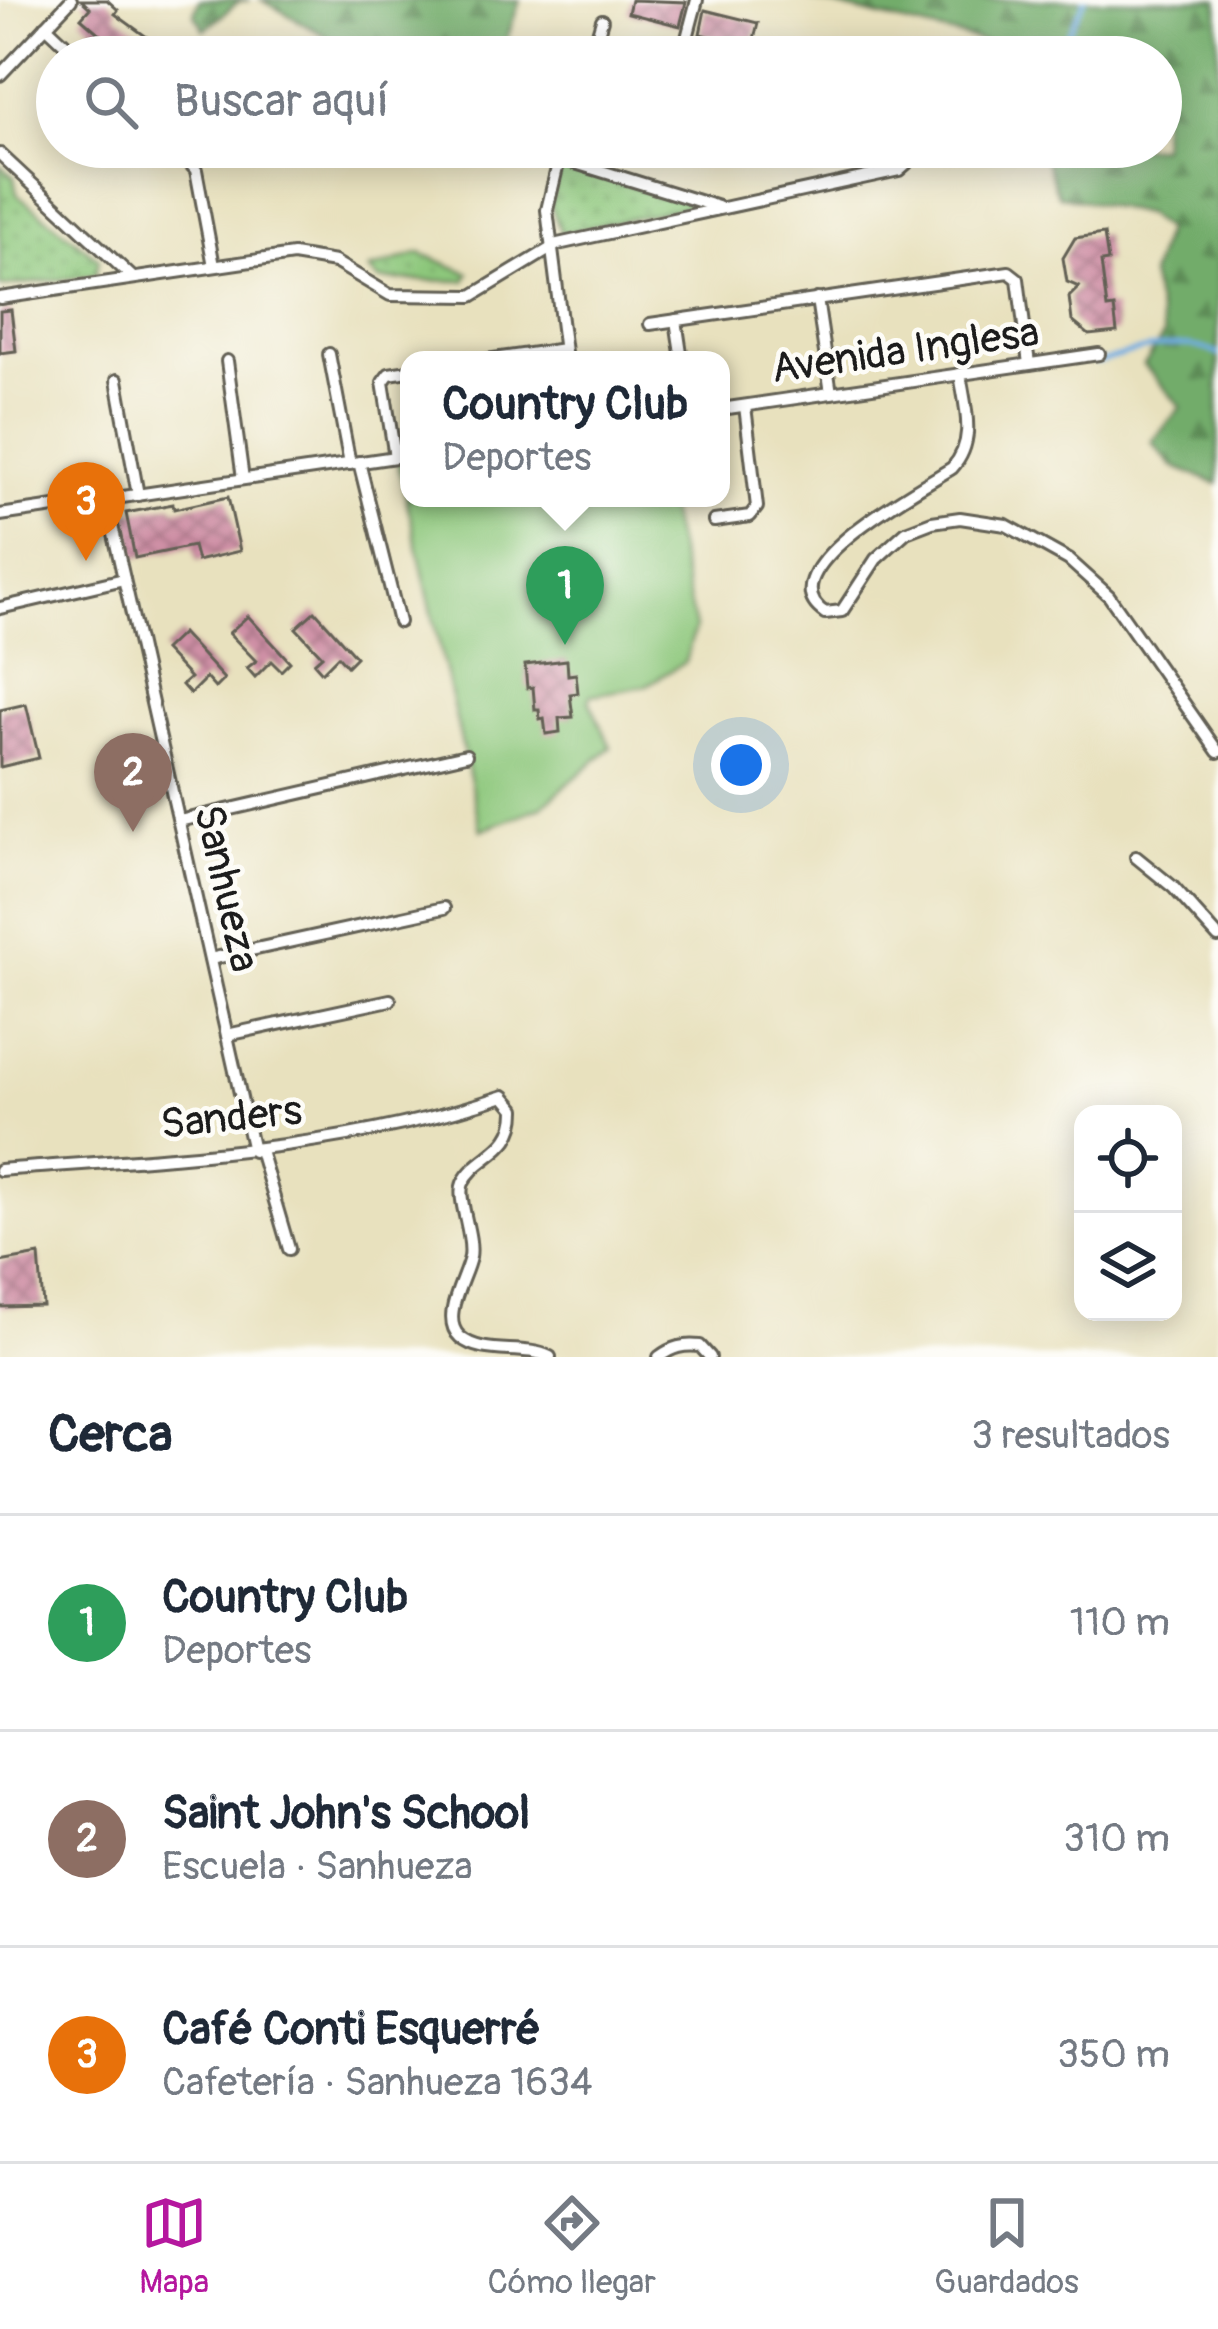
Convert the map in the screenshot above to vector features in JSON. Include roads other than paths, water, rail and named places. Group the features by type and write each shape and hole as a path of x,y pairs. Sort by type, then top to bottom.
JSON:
{"street":[{"path":"37,36 71,0"},
{"path":"688,36 697,1"},
{"path":"597,36 602,20"},
{"path":"46,26 57,36"},
{"path":"0,75 36,37"},
{"path":"0,154 133,278"},
{"path":"194,168 214,266"},
{"path":"557,168 547,204 565,351"},
{"path":"605,168 722,208"},
{"path":"0,298 304,255 345,267 390,295 472,296 550,248 900,168"},
{"path":"650,324 1012,273 1018,282 1029,364"},
{"path":"817,299 831,393"},
{"path":"676,320 681,351"},
{"path":"329,354 399,622"},
{"name":"Avenida Inglesa","path":"730,408 1099,354"},
{"path":"226,361 243,479"},
{"path":"395,457 382,382 389,374 400,372"},
{"path":"960,374 968,433 962,457 845,538 815,578 812,603 825,613 842,611 876,560 894,541 919,526 960,518 1006,525 1069,560 1109,596 1218,752"},
{"path":"116,380 138,495"},
{"path":"714,521 750,516 757,507 746,406"},
{"path":"0,515 400,456"},
{"name":"Sanhueza","path":"106,500 227,1035 256,1151 290,1249"},
{"path":"0,608 124,579"},
{"path":"179,821 466,755"},
{"path":"1136,857 1174,887 1218,938"},
{"path":"210,959 444,908"},
{"path":"227,1035 390,1000"},
{"name":"Sanders","path":"0,1170 256,1151 467,1109 504,1096 512,1102 516,1117 502,1145 463,1184 461,1192 472,1245 452,1325 458,1336 483,1348 537,1351 550,1357"},
{"path":"659,1357 670,1349 691,1345 700,1346 710,1357"}],"waterway":[{"path":"1067,36 1085,0"},
{"path":"1097,363 1173,345 1218,354"}],"place":[{"name":"Café Conti Esquerré","path":"86,561"},
{"name":"Country Club","path":"565,645"},
{"name":"Saint John's School","path":"133,832"}]}
